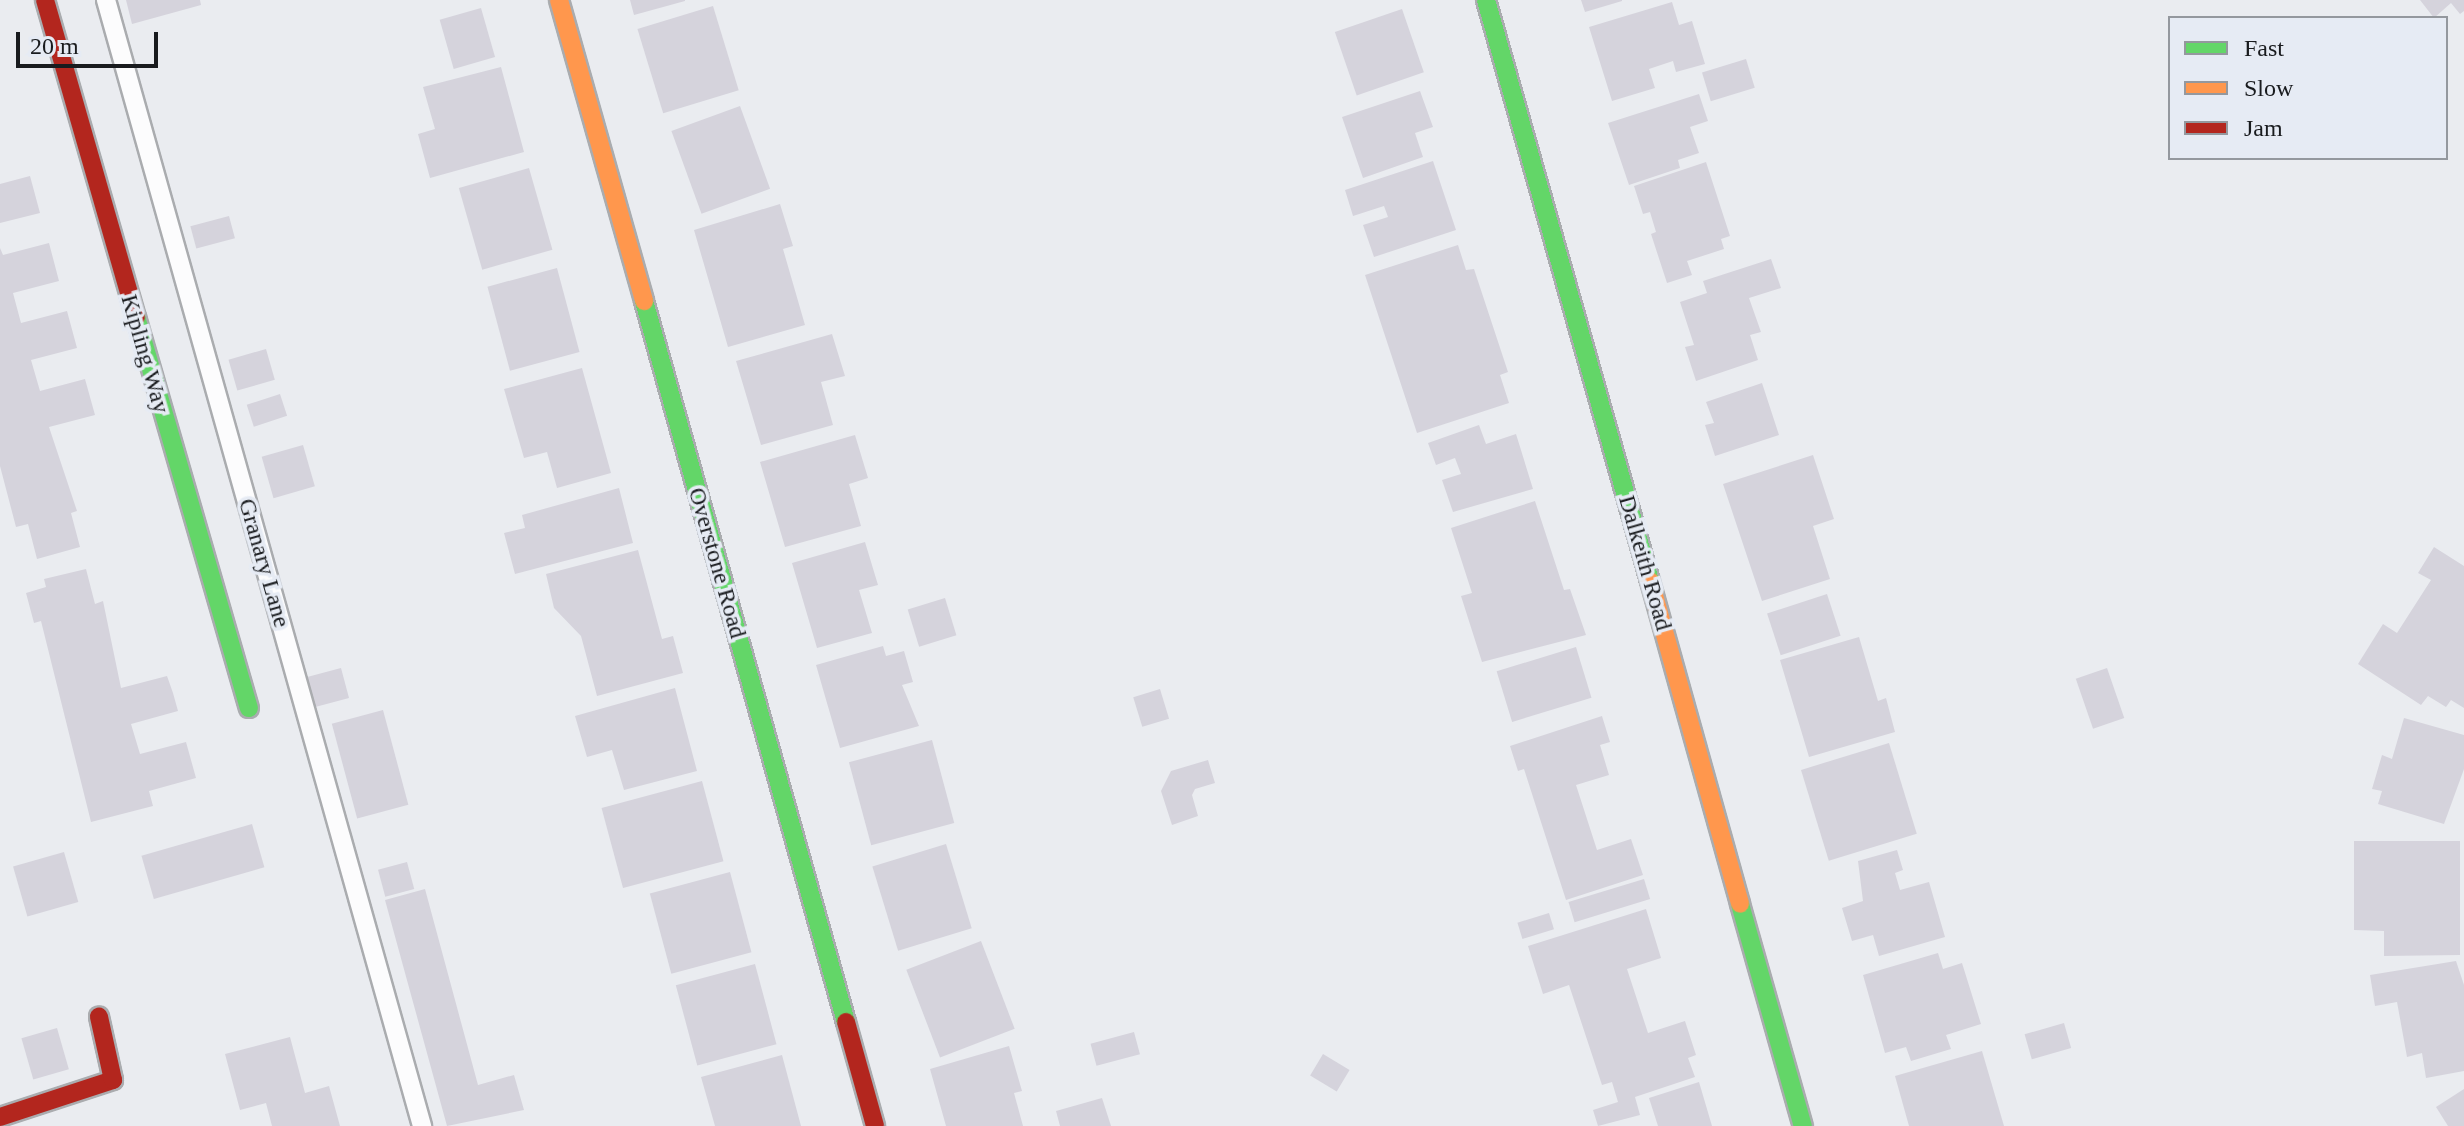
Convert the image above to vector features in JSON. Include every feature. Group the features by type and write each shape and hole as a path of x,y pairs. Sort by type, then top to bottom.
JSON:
{"street":[{"name":"Kipling Way","path":"45,0 249,708"},
{"name":"Overstone Road","path":"559,0 875,1126"},
{"name":"Dalkeith Road","path":"1486,0 1803,1126"},
{"path":"0,1117 113,1080 99,1017"}],"lane":[{"name":"Granary Lane","path":"106,0 422,1126"},
{"path":"51,1100 60,1126"}],"building":[{"path":"126,0 200,0 201,5 132,24"},
{"path":"630,0 685,0 685,1 634,15"},
{"path":"1581,0 1622,0 1622,1 1585,12"},
{"path":"2420,0 2464,0 2464,11 2460,14 2451,3 2432,16"},
{"path":"1672,2 1679,25 1692,21 1705,64 1676,72 1673,61 1649,69 1655,88 1612,101 1589,27"},
{"path":"713,6 739,90 663,113 637,29"},
{"path":"481,8 495,57 454,69 440,20"},
{"path":"1402,9 1424,72 1357,95 1335,32"},
{"path":"1746,59 1755,88 1711,101 1702,72"},
{"path":"501,67 524,152 430,178 418,134 435,129 423,87"},
{"path":"1420,91 1433,127 1415,133 1423,157 1363,178 1342,117"},
{"path":"1699,94 1708,121 1690,127 1699,153 1678,160 1680,168 1629,185 1608,123"},
{"path":"740,106 770,189 702,214 671,131"},
{"path":"1433,161 1456,230 1374,257 1363,225 1388,217 1384,206 1353,216 1345,190"},
{"path":"1706,162 1730,236 1721,239 1724,249 1687,261 1692,275 1667,283 1651,234 1656,232 1650,212 1643,214 1634,186"},
{"path":"529,168 552,250 482,270 459,188"},
{"path":"30,176 40,213 0,223 0,184"},
{"path":"780,204 793,246 783,249 805,325 728,347 694,230"},
{"path":"229,216 235,238 196,249 190,226"},
{"path":"49,243 59,281 13,293 21,323 67,311 77,348 31,360 40,391 85,379 95,415 49,427 77,511 71,513 80,547 37,559 28,524 16,527 0,466 0,248 3,255"},
{"path":"1458,245 1466,270 1474,269 1508,372 1500,375 1509,403 1417,433 1365,275"},
{"path":"1771,259 1781,288 1749,298 1761,332 1750,335 1758,360 1696,381 1685,347 1694,345 1680,302 1707,293 1703,281"},
{"path":"557,268 580,352 510,371 487,287"},
{"path":"832,334 845,376 821,382 833,425 761,445 736,361"},
{"path":"266,349 275,380 237,391 229,360"},
{"path":"582,368 611,473 557,488 547,452 524,458 504,389"},
{"path":"1762,383 1779,435 1715,456 1705,425 1714,423 1706,402"},
{"path":"280,394 287,416 254,427 247,405"},
{"path":"1479,425 1486,444 1516,434 1533,489 1453,512 1442,480 1461,474 1455,458 1436,465 1428,443"},
{"path":"855,435 868,478 849,484 861,526 785,547 760,462"},
{"path":"303,445 315,486 274,498 262,457"},
{"path":"1813,455 1834,519 1813,526 1830,579 1762,601 1723,484"},
{"path":"619,488 633,543 515,574 504,533 525,528 522,515"},
{"path":"1535,501 1564,590 1570,589 1586,635 1482,662 1461,596 1472,593 1451,528"},
{"path":"865,542 878,585 859,590 872,633 817,648 792,563"},
{"path":"2434,547 2464,566 2464,708 2451,700 2446,707 2428,696 2421,705 2358,664 2383,624 2397,633 2431,580 2418,573"},
{"path":"638,550 662,639 673,636 683,673 597,696 581,636 554,608 546,574"},
{"path":"86,569 95,604 103,601 121,688 167,676 173,693 178,711 131,724 140,754 186,742 196,778 149,791 153,806 91,822 41,621 34,623 26,593 46,587 44,579"},
{"path":"1827,594 1841,636 1781,655 1767,613"},
{"path":"945,598 956,635 919,647 908,609"},
{"path":"1859,637 1878,701 1886,698 1895,732 1809,757 1780,660"},
{"path":"883,646 886,656 904,651 913,682 902,685 919,726 840,748 816,665"},
{"path":"1576,647 1591,698 1512,722 1497,671"},
{"path":"341,668 349,698 315,707 307,677"},
{"path":"2107,668 2124,718 2093,729 2076,679"},
{"path":"675,688 697,771 624,790 612,750 587,757 575,716"},
{"path":"1160,689 1169,719 1142,727 1133,697"},
{"path":"383,710 408,805 357,818 332,724"},
{"path":"1602,716 1610,742 1600,745 1609,775 1576,785 1597,850 1631,839 1643,875 1566,900 1524,769 1518,771 1510,746"},
{"path":"2404,718 2464,735 2464,769 2444,824 2378,804 2382,791 2372,789 2382,755 2392,759"},
{"path":"932,740 954,823 871,845 849,762"},
{"path":"1889,743 1917,834 1829,861 1801,770"},
{"path":"1208,760 1215,783 1195,789 1192,795 1198,816 1172,825 1161,791 1171,771"},
{"path":"702,781 723,861 623,888 602,808"},
{"path":"252,824 264,867 154,899 141,856"},
{"path":"2354,841 2460,841 2460,955 2384,956 2384,931 2354,930"},
{"path":"946,844 972,928 898,951 872,867"},
{"path":"1897,850 1903,870 1895,873 1900,890 1929,882 1945,937 1879,956 1873,935 1852,941 1842,908 1863,901 1858,861"},
{"path":"64,852 78,902 27,917 13,867"},
{"path":"407,862 414,889 385,897 378,870"},
{"path":"730,872 751,952 671,974 650,893"},
{"path":"1644,879 1650,899 1575,922 1568,902"},
{"path":"425,889 478,1085 514,1075 524,1110 447,1126 385,900"},
{"path":"1646,909 1661,958 1627,969 1648,1033 1685,1021 1696,1055 1688,1058 1695,1077 1635,1097 1640,1115 1598,1126 1593,1110 1618,1102 1612,1082 1602,1085 1569,985 1543,994 1528,946"},
{"path":"1549,913 1554,929 1522,939 1517,923"},
{"path":"981,941 1015,1029 940,1057 906,970"},
{"path":"1938,953 1943,969 1962,963 1981,1024 1946,1035 1951,1049 1911,1061 1906,1047 1885,1053 1863,975"},
{"path":"2456,961 2464,985 2464,1071 2426,1078 2422,1053 2407,1057 2397,1002 2375,1006 2370,975"},
{"path":"755,964 776,1044 697,1065 676,985"},
{"path":"2064,1023 2071,1048 2032,1059 2025,1034"},
{"path":"57,1028 69,1069 33,1080 21,1038"},
{"path":"1134,1032 1140,1054 1096,1066 1091,1044"},
{"path":"290,1037 305,1093 329,1086 340,1126 272,1126 266,1103 240,1110 225,1054"},
{"path":"1009,1046 1022,1091 1014,1093 1023,1126 946,1126 930,1069"},
{"path":"1982,1051 2004,1126 1909,1126 1895,1076"},
{"path":"1323,1054 1350,1070 1337,1091 1310,1075"},
{"path":"782,1055 801,1126 715,1126 701,1077"},
{"path":"1699,1082 1712,1126 1658,1126 1649,1098"},
{"path":"2464,1089 2464,1126 2448,1126 2436,1107"},
{"path":"1102,1098 1111,1126 1060,1126 1056,1111"}],"traffic: fast":[{"path":"1486,0 1650,581"},
{"path":"644,301 846,1022"},
{"path":"136,317 249,708"},
{"path":"1740,904 1803,1126"}],"traffic: slow":[{"path":"559,0 644,301"},
{"path":"1650,581 1740,904"}],"traffic: jam":[{"path":"45,0 136,317"},
{"path":"0,1117 113,1080 99,1017"},
{"path":"846,1022 875,1126"}]}
